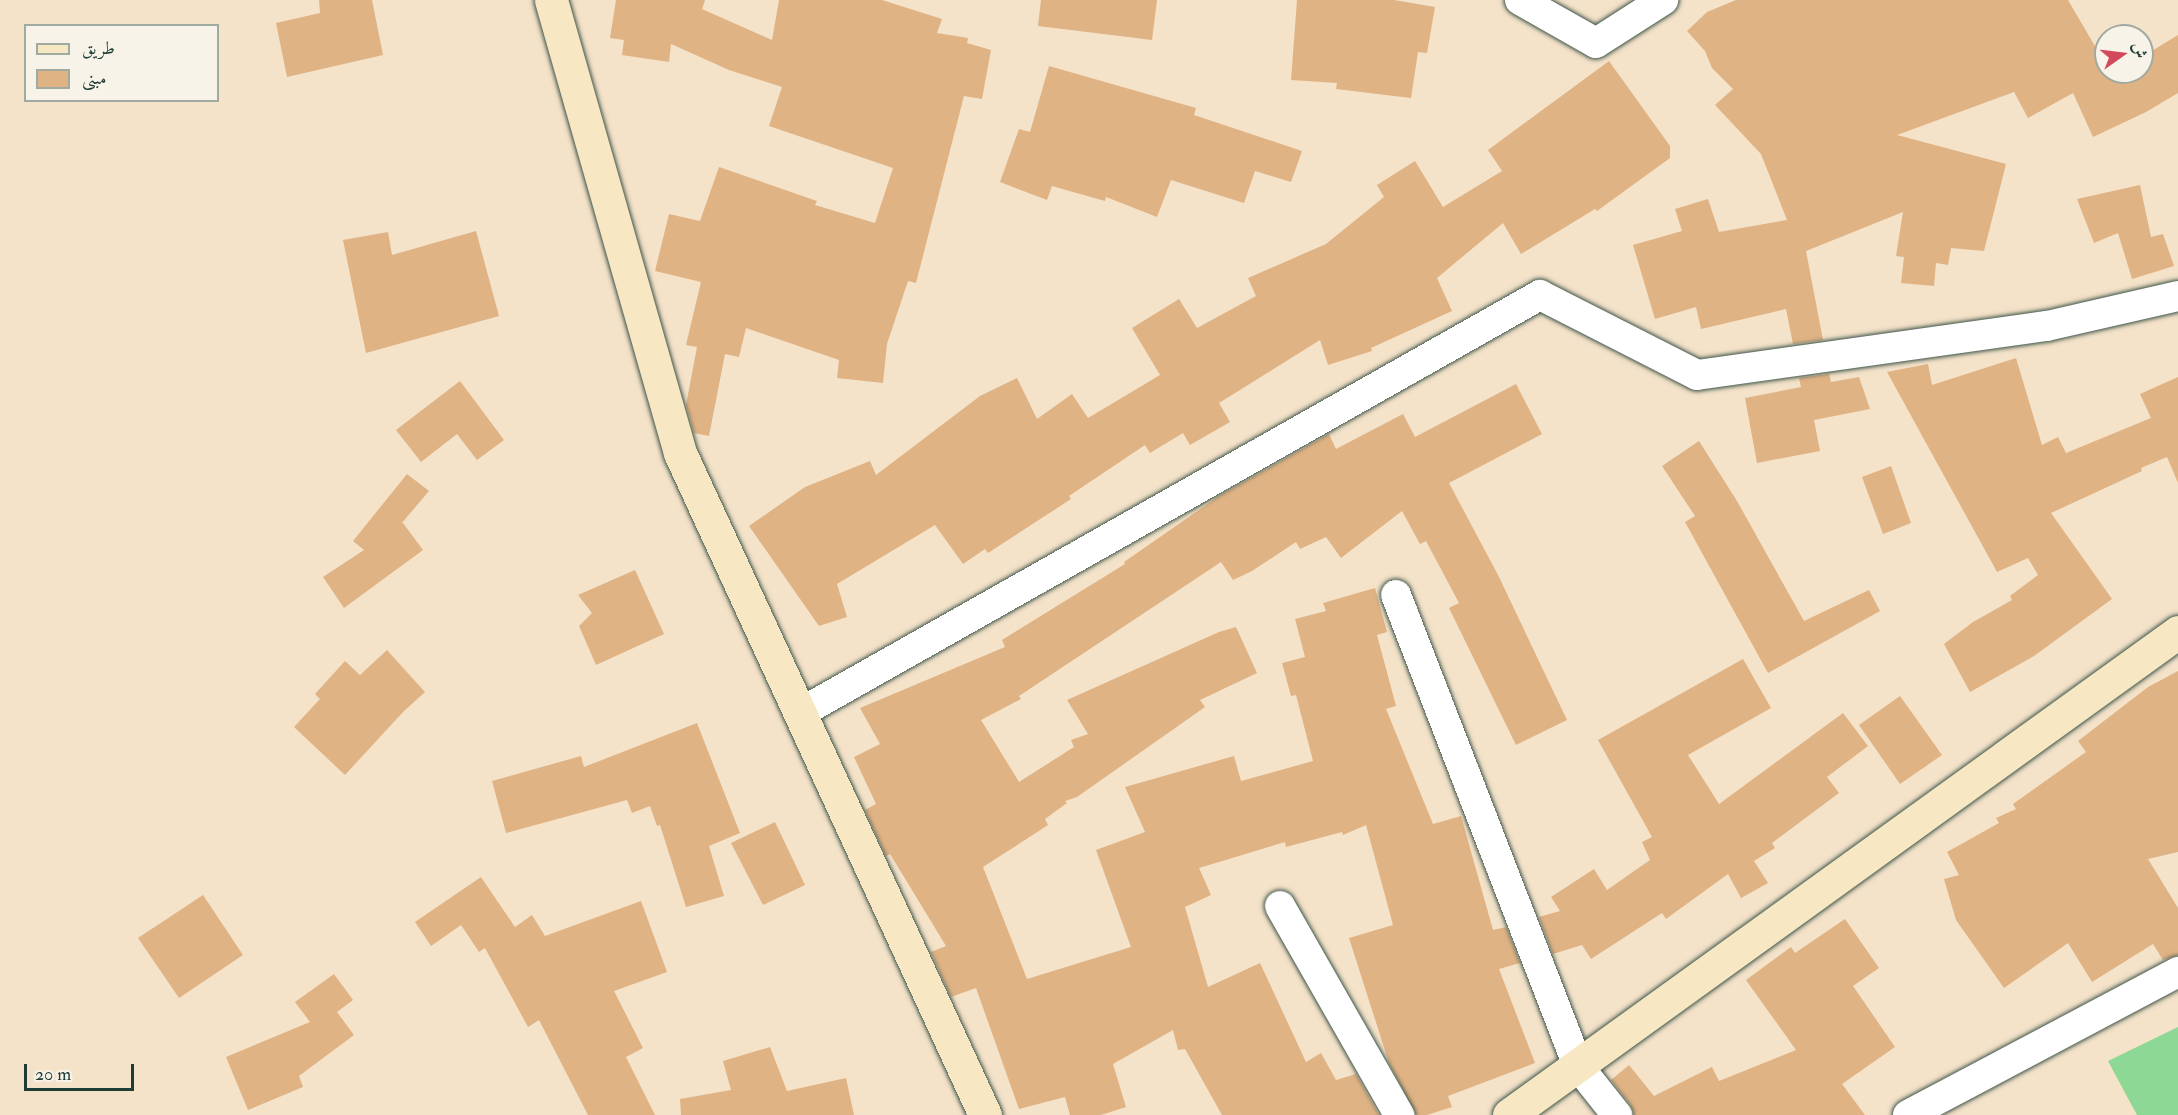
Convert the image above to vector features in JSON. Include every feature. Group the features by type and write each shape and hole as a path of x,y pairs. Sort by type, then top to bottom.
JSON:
{"street":[{"path":"551,0 680,453 985,1115"},
{"path":"1520,0 1596,43 1662,0"},
{"path":"800,713 1540,296 1697,375 2047,326 2178,296"},
{"path":"1396,595 1578,1066 1617,1115"},
{"path":"1509,1115 2178,632"},
{"path":"1280,906 1399,1115"},
{"path":"1908,1115 2178,972"}],"green space":[{"path":"2178,1027 2178,1115 2137,1115 2108,1061"}],"building":[{"path":"319,0 372,0 383,55 287,77 276,23 320,13"},
{"path":"616,0 705,0 702,9 772,40 779,0 882,0 942,19 937,33 968,38 967,43 991,50 982,99 964,96 916,283 908,281 887,344 883,383 837,378 839,360 746,328 739,357 725,354 709,436 694,433 686,405 697,347 686,345 701,282 655,271 669,214 700,221 719,167 817,201 815,205 875,223 893,168 769,126 782,87 729,70 671,44 669,62 622,55 624,40 610,38"},
{"path":"1041,0 1157,0 1152,40 1038,26"},
{"path":"1297,0 1394,0 1435,7 1427,53 1418,52 1411,98 1336,89 1337,83 1291,80"},
{"path":"1736,0 2068,0 2094,44 2094,84 2154,84 2154,50 2178,35 2178,93 2146,112 2093,137 2073,93 2028,118 2014,92 1897,135 2006,164 1984,251 1951,248 1948,265 1936,263 1934,286 1901,283 1904,257 1896,256 1903,212 1806,251 1823,340 1793,344 1786,309 1701,329 1696,307 1655,319 1633,245 1682,231 1675,209 1708,199 1719,232 1787,220 1761,154 1715,105 1733,89 1712,68 1705,51 1687,31 1707,12"},
{"path":"1609,61 1670,146 1670,158 1597,211 1595,209 1521,254 1503,223 1437,278 1452,311 1371,348 1372,351 1328,365 1320,340 1219,403 1230,422 1190,445 1183,433 1150,453 1145,445 1069,496 1071,499 988,553 985,549 963,564 935,525 837,584 847,617 819,626 749,526 805,487 870,461 876,475 980,396 1017,378 1037,419 1072,394 1088,418 1160,375 1132,328 1179,299 1197,328 1256,296 1248,278 1326,244 1384,197 1377,185 1415,161 1443,207 1502,171 1488,150"},
{"path":"1049,66 1196,108 1194,115 1302,151 1291,182 1255,171 1244,203 1171,180 1157,217 1106,197 1105,201 1052,186 1047,200 1000,182 1019,129 1030,132"},
{"path":"2140,185 2151,237 2163,234 2174,266 2132,279 2118,233 2094,243 2077,199"},
{"path":"476,231 499,316 366,353 343,240 388,232 392,255"},
{"path":"2016,358 2042,445 2058,437 2066,453 2151,418 2140,394 2178,377 2178,483 2167,457 2051,513 2112,599 2034,656 1970,692 1944,644 1973,622 2012,600 2010,596 2038,575 2028,558 1997,572 1887,372 1928,364 1932,385"},
{"path":"1829,374 1831,382 1859,377 1870,409 1814,420 1820,451 1757,463 1745,398 1801,387 1799,378"},
{"path":"460,381 504,440 477,460 457,434 421,462 396,430"},
{"path":"1516,384 1542,434 1449,483 1498,575 1567,720 1516,745 1449,608 1459,603 1426,541 1420,544 1402,511 1341,558 1326,537 1300,549 1296,542 1252,571 1233,580 1221,562 1019,696 1021,699 981,720 1019,782 1074,747 1071,740 1088,734 1067,700 1219,632 1236,627 1257,673 1200,700 1205,707 1077,797 1065,801 1067,803 1045,819 1048,825 983,867 1027,979 1131,947 1096,850 1145,832 1125,787 1234,756 1241,781 1313,761 1296,695 1291,696 1282,663 1305,657 1295,619 1326,611 1323,603 1375,588 1387,632 1377,635 1396,706 1386,709 1433,824 1461,816 1493,930 1506,927 1520,963 1499,969 1535,1063 1448,1096 1452,1107 1427,1115 1416,1115 1389,1063 1349,938 1393,925 1366,825 1343,835 1342,832 1286,847 1285,842 1199,868 1211,895 1185,907 1208,987 1260,963 1306,1062 1321,1053 1336,1080 1356,1074 1379,1115 1222,1115 1185,1049 1178,1050 1173,1030 1113,1064 1126,1107 1101,1115 1070,1115 1065,1097 1019,1109 976,988 951,997 931,952 946,946 890,854 886,856 865,810 876,804 854,757 880,744 860,708 1005,647 1002,640 1125,564 1124,562 1219,496 1329,434 1336,449 1403,414 1415,437"},
{"path":"1699,441 1737,501 1804,621 1869,590 1880,611 1768,673 1685,522 1695,516 1662,466"},
{"path":"1891,466 1911,523 1883,534 1862,477"},
{"path":"407,474 429,491 401,524 403,523 423,550 344,608 323,577 364,550 353,541"},
{"path":"635,570 664,634 596,665 579,626 592,613 578,595"},
{"path":"387,650 425,692 403,712 345,775 294,727 320,699 315,694 345,661 360,675"},
{"path":"1743,659 1771,708 1688,755 1719,804 1843,713 1868,746 1827,777 1839,793 1772,843 1775,848 1754,861 1768,883 1741,898 1728,874 1666,919 1662,913 1591,959 1582,945 1553,954 1539,917 1560,911 1551,897 1594,869 1607,890 1650,860 1642,842 1652,837 1598,740"},
{"path":"2178,671 2178,852 2148,859 2178,908 2178,955 2163,960 2153,944 2092,982 2068,943 2004,988 1956,920 1944,879 1959,875 1947,852 1999,823 1996,818 2016,809 2013,804 2086,752 2078,741 2148,687"},
{"path":"1900,696 1942,755 1900,784 1859,725"},
{"path":"697,723 740,833 709,846 724,896 686,907 660,825 657,826 650,806 632,813 627,800 506,833 492,781 581,756 584,767"},
{"path":"775,822 805,885 763,905 731,843"},
{"path":"481,877 515,927 532,915 545,936 641,901 667,972 614,991 643,1048 626,1057 655,1115 588,1115 539,1020 528,1027 485,948 479,952 461,925 431,946 415,922"},
{"path":"203,895 243,955 179,998 138,938"},
{"path":"1845,919 1879,968 1853,986 1895,1047 1842,1084 1865,1115 1634,1115 1630,1104 1611,1080 1629,1065 1654,1096 1712,1067 1719,1081 1796,1050 1746,980 1791,947 1795,953"},
{"path":"334,974 353,1000 337,1012 354,1035 299,1076 303,1087 248,1110 226,1057 310,1022 295,1002"},
{"path":"770,1047 787,1091 846,1078 854,1115 681,1115 680,1099 731,1090 723,1061"}]}
